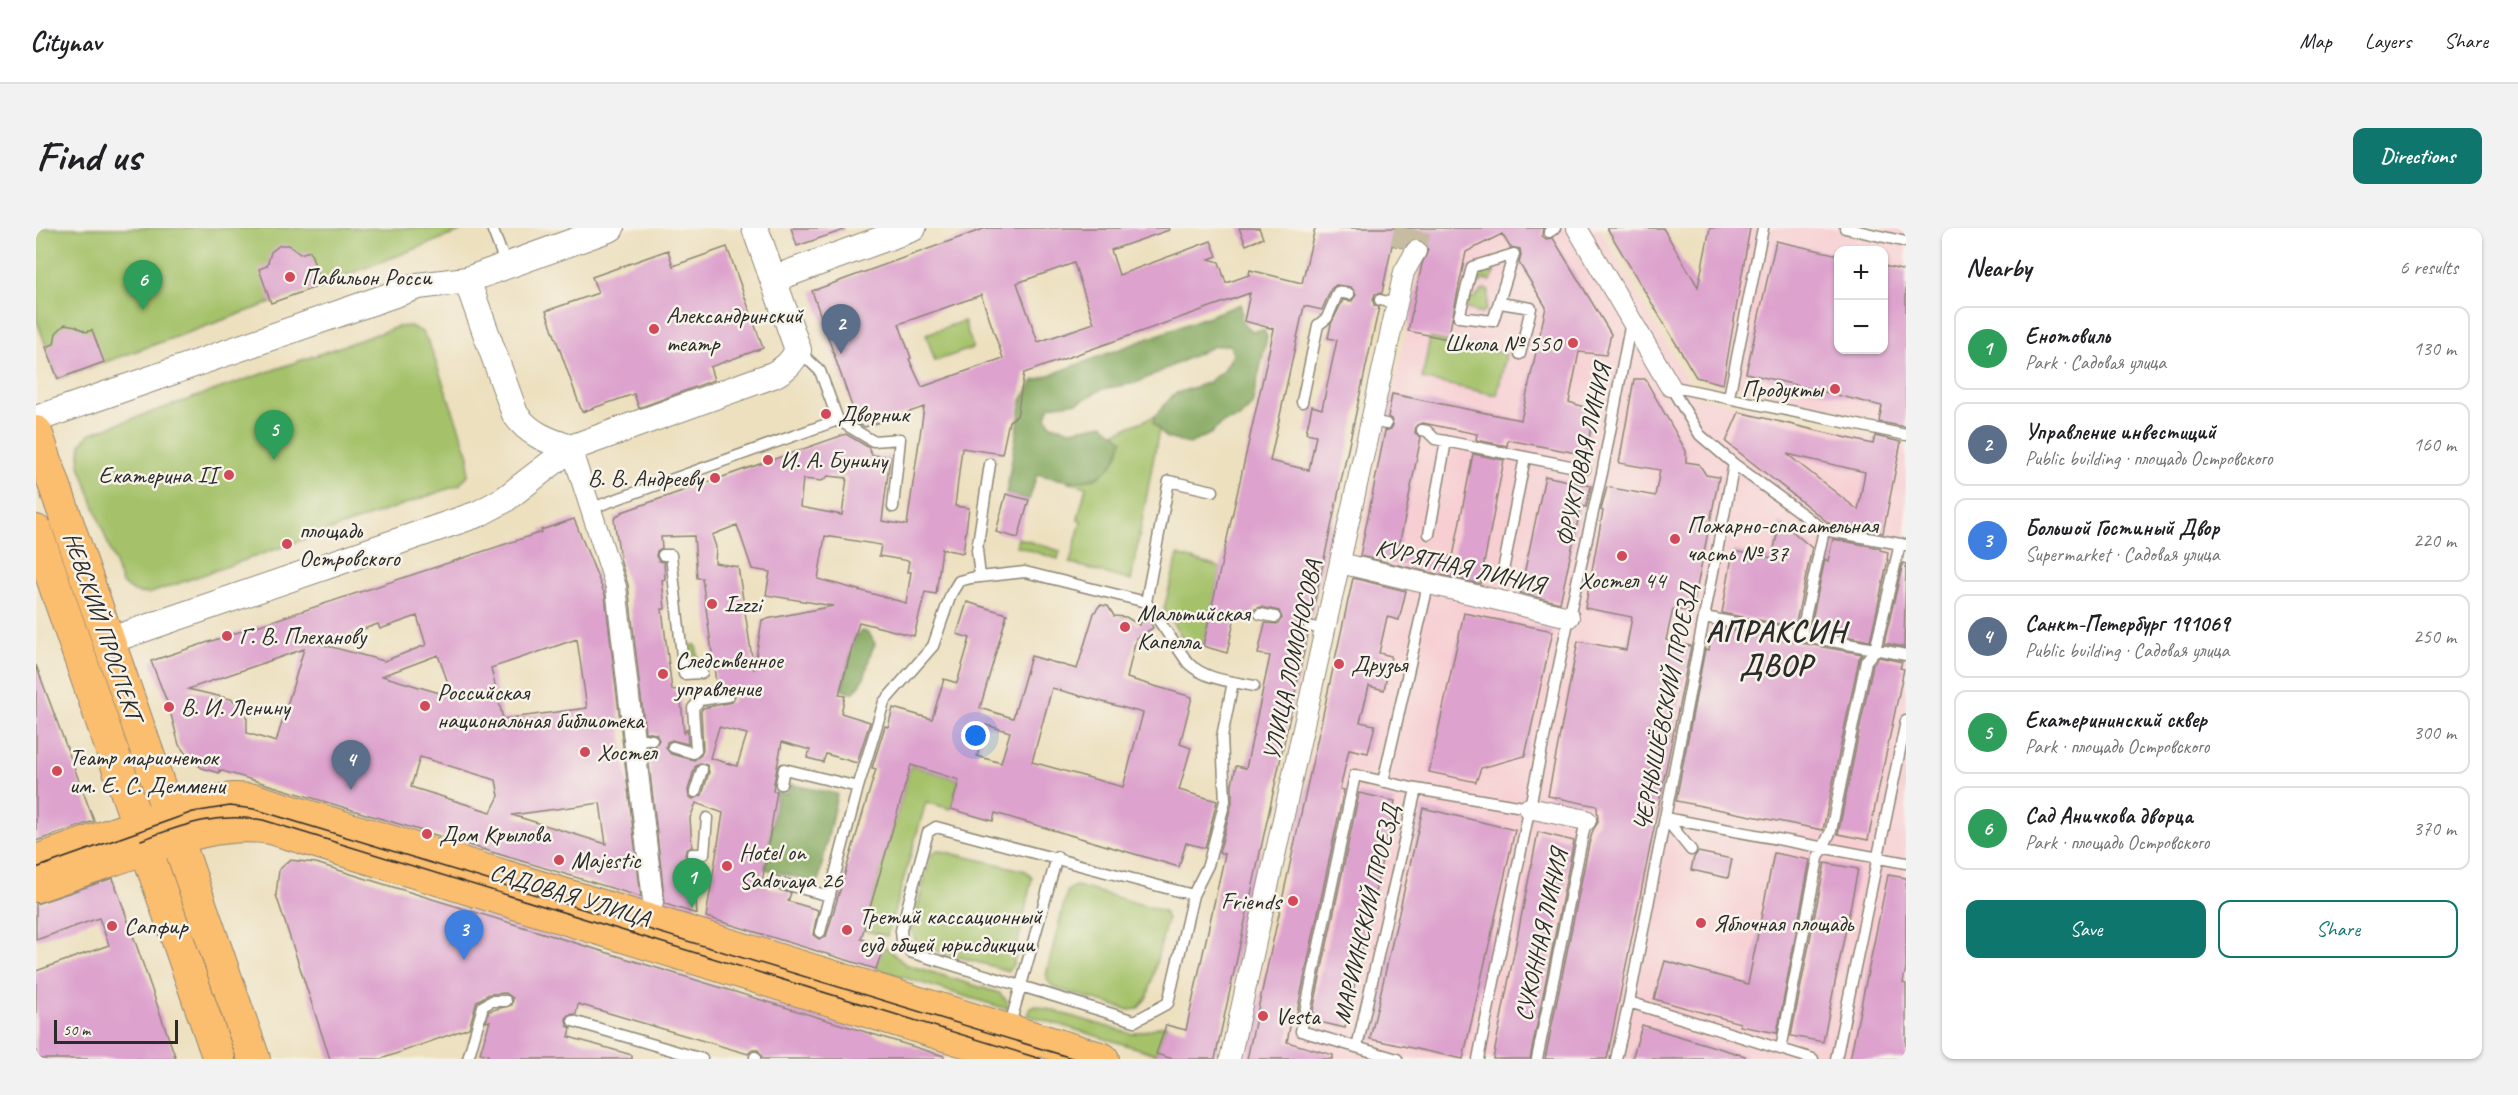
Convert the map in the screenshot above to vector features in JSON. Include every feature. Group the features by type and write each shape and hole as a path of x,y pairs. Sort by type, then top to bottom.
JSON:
{"main road":[{"name":"НЕВСКИЙ ПРОСПЕКТ","path":"36,432 254,1059"},
{"name":"НЕВСКИЙ ПРОСПЕКТ","path":"36,531 219,1059"},
{"name":"САДОВАЯ УЛИЦА","path":"36,861 142,836 172,826 220,800 255,800 404,840 649,932"},
{"name":"САДОВАЯ УЛИЦА","path":"172,826 271,828 649,932 1011,1047 1103,1059"},
{"path":"195,891 200,863 207,848 222,835 240,826"},
{"name":"САДОВАЯ УЛИЦА","path":"36,886 142,836"}],"street":[{"path":"36,419 418,286 467,280 611,228"},
{"path":"108,641 478,514 504,500 571,448 773,375 793,361 798,350 755,228"},
{"path":"773,279 914,228"},
{"path":"1577,228 1670,386"},
{"name":"УЛИЦА ЛОМОНОСОВА","path":"1230,1059 1317,628 1340,563 1378,423 1388,302 1404,272 1408,249"},
{"path":"467,280 515,414 523,426 537,435 571,448 613,558 610,589 623,607 644,739 652,852 653,900 649,932"},
{"name":"КУРЯТНАЯ ЛИНИЯ","path":"1340,563 1569,617"},
{"path":"1529,808 1586,820"}],"lane":[{"path":"492,228 506,266"},
{"path":"1729,397 1763,228"},
{"path":"1845,228 1906,242"},
{"path":"1514,254 1500,303 1493,321 1459,317 1472,267 1514,254"},
{"path":"1302,402 1318,325 1327,318 1338,292 1349,294"},
{"path":"1500,303 1531,308 1520,354"},
{"name":"ФРУКТОВАЯ ЛИНИЯ","path":"1478,1059 1569,617 1602,473 1631,321"},
{"path":"798,350 820,371 838,420 873,441 900,440 893,507"},
{"path":"1670,386 1906,435"},
{"path":"1670,386 1700,435 1734,464 1824,530 1903,545 1875,650 1866,661 1831,831 1818,858 1781,1049"},
{"path":"592,508 838,420"},
{"path":"1422,430 1427,431 1435,439 1585,469"},
{"path":"1429,534 1446,441"},
{"path":"1502,576 1525,457"},
{"path":"980,577 977,550 990,464"},
{"name":"ЧЕРНЫШЁВСКИЙ ПРОЕЗД","path":"1616,1059 1734,464"},
{"path":"1146,602 1169,481 1214,491"},
{"path":"1801,636 1824,530"},
{"path":"663,555 671,555 670,602 684,674 702,673"},
{"path":"820,932 858,787 884,702 933,646 954,586 965,579 1025,572 1146,602 1188,663 1197,671 1206,676 1254,686"},
{"name":"МАРИИНСКИЙ ПРОЕЗД","path":"1383,782 1428,585"},
{"path":"1260,614 1275,617"},
{"path":"1704,617 1906,655"},
{"path":"1193,895 1057,857 940,828 931,829 928,832 900,935 905,946 914,954 1135,1022 1167,1003 1193,895 1208,865 1225,801 1222,737 1233,682"},
{"path":"673,747 693,753 698,752 693,708 700,700 728,696"},
{"path":"1836,1059 1906,722"},
{"path":"781,784 783,769 858,787"},
{"path":"694,792 702,770"},
{"path":"1397,1059 1301,1031 1356,775 1416,789 1529,808"},
{"name":"МАРИИНСКИЙ ПРОЕЗД","path":"1358,1047 1416,789"},
{"path":"692,854 704,854 707,818"},
{"path":"1665,818 1906,863"},
{"path":"1665,818 1691,850"},
{"name":"СУКОННАЯ ЛИНИЯ","path":"1537,1059 1586,820"},
{"path":"1011,1047 1022,987 1057,857"},
{"path":"773,880 830,896"},
{"path":"468,1059 483,1006 487,1002 506,1001"},
{"path":"1629,1002 1806,1058"},
{"path":"573,1021 702,1059"}],"shaded area":[{"name":"АПРАКСИН ДВОР","path":"1429,228 1599,228 1696,396 1906,444 1906,1059 1244,1059"},
{"path":"1750,228 1906,228 1906,433 1874,425 1875,419 1723,384"}],"green space":[{"path":"36,228 469,228 332,281 58,379 36,318"},
{"path":"1479,268 1491,269 1494,272 1491,281 1485,279 1473,288 1469,288 1474,271"},
{"path":"1484,289 1489,290 1486,310 1482,313 1467,309 1469,298 1474,298"},
{"path":"1241,304 1242,321 1252,331 1264,330 1267,337 1252,405 1239,418 1224,422 1210,434 1189,444 1167,438 1153,423 1155,416 1174,394 1207,383 1224,370 1233,355 1230,345 1214,346 1136,383 1102,389 1079,402 1050,406 1046,416 1051,425 1071,430 1103,424 1123,440 1115,460 1106,471 1088,480 1068,481 1037,474 1029,500 1006,494 1022,400 1033,381"},
{"path":"964,321 973,348 935,361 926,334"},
{"path":"410,326 422,332 429,343 469,456 468,475 459,485 151,593 135,592 122,583 79,463 81,444 89,434 397,327"},
{"path":"1430,338 1506,354 1497,395 1422,379"},
{"path":"1155,416 1153,423 1159,429 1131,581 1070,563 1081,521 1078,519 1086,487 1068,482 1096,478 1122,440 1114,433"},
{"path":"1018,538 1060,551 1058,559 1016,546"},
{"path":"1178,555 1221,568 1203,646 1184,641 1164,609"},
{"path":"861,631 869,633 875,644 863,679 854,692 844,691 842,688 855,636"},
{"path":"696,645 699,667 687,669 684,646"},
{"path":"911,765 959,780 951,809 926,802 887,936 863,930"},
{"path":"789,784 837,794 818,883 765,869 777,791 787,794"},
{"path":"937,850 1026,871 1032,878 1013,965 1008,971 917,943 911,931 931,855"},
{"path":"1077,886 1164,911 1167,919 1148,996 1138,1009 1129,1010 1058,989 1047,980 1047,971 1067,892"},
{"path":"884,946 905,964 999,993 1007,1001 1007,1009 876,969"},
{"path":"1037,1006 1132,1034 1166,1025 1156,1054 1027,1015 1030,1008"}],"building":[{"path":"791,228 844,228 844,230 797,246"},
{"path":"986,228 1168,228 1169,230 1111,250 1119,275 1211,241 1217,256 1209,259 1219,262 1226,283 1249,275 1250,270 1302,283 1315,228 1543,228 1542,236 1546,239 1553,238 1611,334 1606,355 1579,352 1569,402 1593,410 1587,455 1508,440 1507,446 1476,440 1477,434 1423,423 1416,426 1415,433 1421,437 1399,547 1453,557 1473,454 1504,460 1480,584 1360,556 1385,431 1391,429 1393,425 1388,417 1392,394 1521,420 1546,307 1519,263 1520,249 1510,247 1502,234 1466,252 1448,339 1408,331 1422,264 1428,250 1422,241 1417,239 1409,241 1404,248 1392,245 1382,293 1375,294 1373,299 1374,305 1379,307 1311,619 1304,620 1302,625 1303,631 1308,633 1215,1059 1173,1059 1156,1054 1166,1025 1186,1030 1225,854 1219,853 1232,803 1232,784 1236,766 1246,768 1270,656 1258,654 1265,623 1277,624 1282,618 1279,611 1261,607 1255,609 1253,616 1236,612 1227,653 1203,646 1274,329 1244,321 1250,293 1024,373 1017,416 1009,421 1002,454 962,448 955,506 969,508 963,553 942,549 936,594 925,592 914,636 859,622 839,695 845,696 841,713 870,722 857,763 826,754 823,762 807,758 810,750 782,742 774,783 773,791 777,791 762,883 791,893 788,901 818,910 813,935 819,939 826,937 876,769 872,768 885,726 888,727 893,708 932,719 944,679 957,683 970,638 957,634 967,602 1007,614 980,708 1013,718 1031,656 1077,669 1094,613 1100,605 1108,606 1114,616 1126,617 1139,625 1145,618 1149,619 1153,628 1136,638 1127,678 1192,697 1180,744 1191,748 1179,790 1217,801 1205,848 1186,843 1179,867 995,813 993,821 951,809 959,780 911,765 861,939 884,946 876,969 706,917 723,813 696,803 690,818 692,847 686,850 685,855 688,860 693,861 697,914 665,904 647,747 655,747 659,740 656,734 645,732 628,585 621,563 614,519 622,512 846,434 868,447 872,455 890,457 882,521 907,525 924,407 865,427 858,424 812,291","holes":["1074,263 1094,323 1038,342 1017,283","1336,285 1351,287 1356,295 1352,301 1343,300 1331,324 1328,338 1337,340 1322,409 1312,406 1306,433 1316,435 1309,470 1270,461 1304,306 1322,310 1331,289","981,295 1003,358 922,387 909,359 911,358 899,324","828,476 847,478 842,515 800,507 803,479 822,481","737,525 752,569 770,572 766,595 833,606 762,620 754,670 738,567 715,563 716,547 712,535","694,536 697,578 702,578 717,690 730,689 735,696 732,702 703,708 701,711 703,750 701,755 694,760 671,754 666,748 667,742 672,740 688,744 687,729 684,733 680,689 672,690 662,609 665,609 662,580 665,579 664,562 659,561 656,556 657,551 662,548 661,537","825,536 881,545 879,556 909,561 907,572 911,572 906,603 818,579","1052,688 1143,713 1123,787 1032,762","986,725 1010,732 1001,763 977,756","719,727 747,734 737,766 710,758","700,763 707,765 709,772 702,795 693,799 689,797 688,790 695,767"]},
{"path":"1239,228 1259,228 1263,238 1246,245"},
{"path":"1607,228 1663,228 1698,287 1710,228 1750,228 1723,384 1696,377"},
{"path":"1776,241 1834,254 1834,354 1888,354 1888,267 1906,271 1906,427 1879,422 1882,406 1746,373"},
{"name":"Павильон Росси","path":"280,245 288,245 300,254 310,251 322,285 271,303 259,269 267,266 271,252"},
{"name":"Александринский театр","path":"727,247 763,348 710,367 714,380 639,408 634,394 582,412 546,311 598,293 592,277 668,250 673,266"},
{"path":"65,324 76,326 86,332 92,330 104,362 58,379 46,347 54,344 56,333"},
{"path":"1634,379 1645,379 1686,451 1686,462 1699,464 1706,475 1719,477 1692,612 1673,609 1666,640 1691,646 1607,1059 1545,1059 1589,844 1598,822 1597,806 1548,796 1578,641 1626,650 1632,617 1585,608 1603,511 1601,510 1607,487 1655,496 1660,470 1619,463"},
{"path":"1739,412 1873,444 1875,436 1901,442 1883,533 1830,524 1726,442","holes":["1787,454 1865,472 1858,510"]},
{"path":"1545,476 1591,486 1586,507 1581,506 1560,603 1520,593"},
{"path":"1006,494 1029,500 1018,538 996,532"},
{"path":"574,519 605,595 641,897 219,770 219,773 202,768 190,759 179,745 169,707 151,661 542,532 541,530","holes":["417,616 426,645 384,661 320,644 378,624 380,629","577,639 587,708 503,719 491,668","304,649 276,742 247,733 247,719 242,706 231,699 188,689","438,655 453,697 382,676","420,757 496,780 499,796 491,812 411,787","600,803 606,844 512,815"]},
{"path":"1780,521 1812,548 1795,627 1722,613 1733,551 1772,558"},
{"path":"1833,539 1880,548 1888,552 1870,641 1810,629 1825,559 1828,561"},
{"path":"1903,563 1906,564 1904,647 1884,643"},
{"path":"1353,578 1406,591 1399,620 1387,617 1379,653 1391,656 1384,690 1369,686 1360,722 1375,725 1368,753 1349,749 1340,789 1344,790 1296,1017 1292,1016 1287,1042 1333,1055 1333,1059 1247,1059"},
{"path":"1464,613 1553,631 1525,756 1481,768 1476,782 1429,772"},
{"path":"1719,628 1862,654 1859,659 1823,830 1676,801 1705,649 1709,650 1712,631 1718,632"},
{"path":"1879,657 1902,662 1900,668 1904,669 1868,840 1838,834 1873,664"},
{"path":"36,665 94,821 36,841"},
{"path":"1359,793 1395,801 1345,1028 1311,1020"},
{"path":"1423,808 1515,830 1463,1059 1370,1039"},
{"path":"1538,832 1574,841 1530,1059 1493,1059"},
{"path":"1698,852 1732,859 1728,878 1691,870 1694,857"},
{"path":"1774,853 1810,860 1777,1033 1740,1026 1740,1023 1654,999 1665,961 1748,984"},
{"path":"289,860 316,863 944,1056 944,1059 763,1059 758,1050 752,1050 748,1054 578,1004 576,1014 568,1015 566,1019 567,1026 571,1028 569,1037 632,1055 632,1059 488,1059 488,1055 480,1053 490,1021 486,1022 489,1011 512,1005 513,998 506,993 489,994 477,1001 469,1028 381,1059 330,1059 276,895 279,870"},
{"path":"1825,863 1858,869 1823,1042 1791,1036"},
{"path":"1888,875 1906,878 1906,967 1903,983 1906,984 1906,1059 1850,1059"},
{"path":"113,878 176,1059 36,1059 36,971 109,945 99,918 36,940 36,904"},
{"path":"1642,1025 1745,1056 1744,1059 1632,1059"}],"tunnel":[{"path":"1400,247 1405,228"},
{"path":"1416,251 1421,228"}],"tram line":[{"path":"36,868 193,812 230,806 254,809 1075,1059"},
{"path":"141,840 200,821 230,818 263,820 1041,1059"}],"place":[{"name":"Павильон Росси","path":"290,277"},
{"name":"Сад Аничкова дворца","path":"143,310"},
{"name":"Александринский театр","path":"654,329"},
{"name":"Школа № 550","path":"1573,343"},
{"name":"Управление инвестиций","path":"841,354"},
{"name":"Продукты","path":"1835,389"},
{"name":"Дворник","path":"826,414"},
{"name":"Екатерининский сквер","path":"274,460"},
{"name":"И. А. Бунину","path":"768,460"},
{"name":"Екатерина II","path":"229,475"},
{"name":"В. В. Андрееву","path":"715,478"},
{"name":"Пожарно-спасательная часть № 37","path":"1675,539"},
{"name":"площадь Островского","path":"287,544"},
{"name":"Хостел 44","path":"1622,556"},
{"name":"Izzzi","path":"712,604"},
{"name":"Мальтийская Капелла","path":"1125,627"},
{"name":"Г. В. Плеханову","path":"227,636"},
{"name":"Друзья","path":"1339,664"},
{"name":"Следственное управление","path":"663,674"},
{"name":"Российская национальная библиотека","path":"425,706"},
{"name":"В. И. Ленину","path":"169,707"},
{"name":"Хостел","path":"585,752"},
{"name":"Театр марионеток им. Е. С. Деммени","path":"57,771"},
{"name":"Санкт-Петербург 191069","path":"351,790"},
{"name":"Дом Крылова","path":"427,834"},
{"name":"Majestic","path":"559,860"},
{"name":"Hotel on Sadovaya 26","path":"727,866"},
{"name":"Friends","path":"1293,901"},
{"name":"Енотовиль","path":"692,908"},
{"name":"Яблочная площадь","path":"1701,923"},
{"name":"Сапфир","path":"112,926"},
{"name":"Третий кассационный суд общей юрисдикции","path":"847,930"},
{"name":"Большой Гостиный Двор","path":"464,960"},
{"name":"Vesta","path":"1263,1016"}],"district":[{"name":"АПРАКСИН ДВОР","path":"1776,648"}]}
